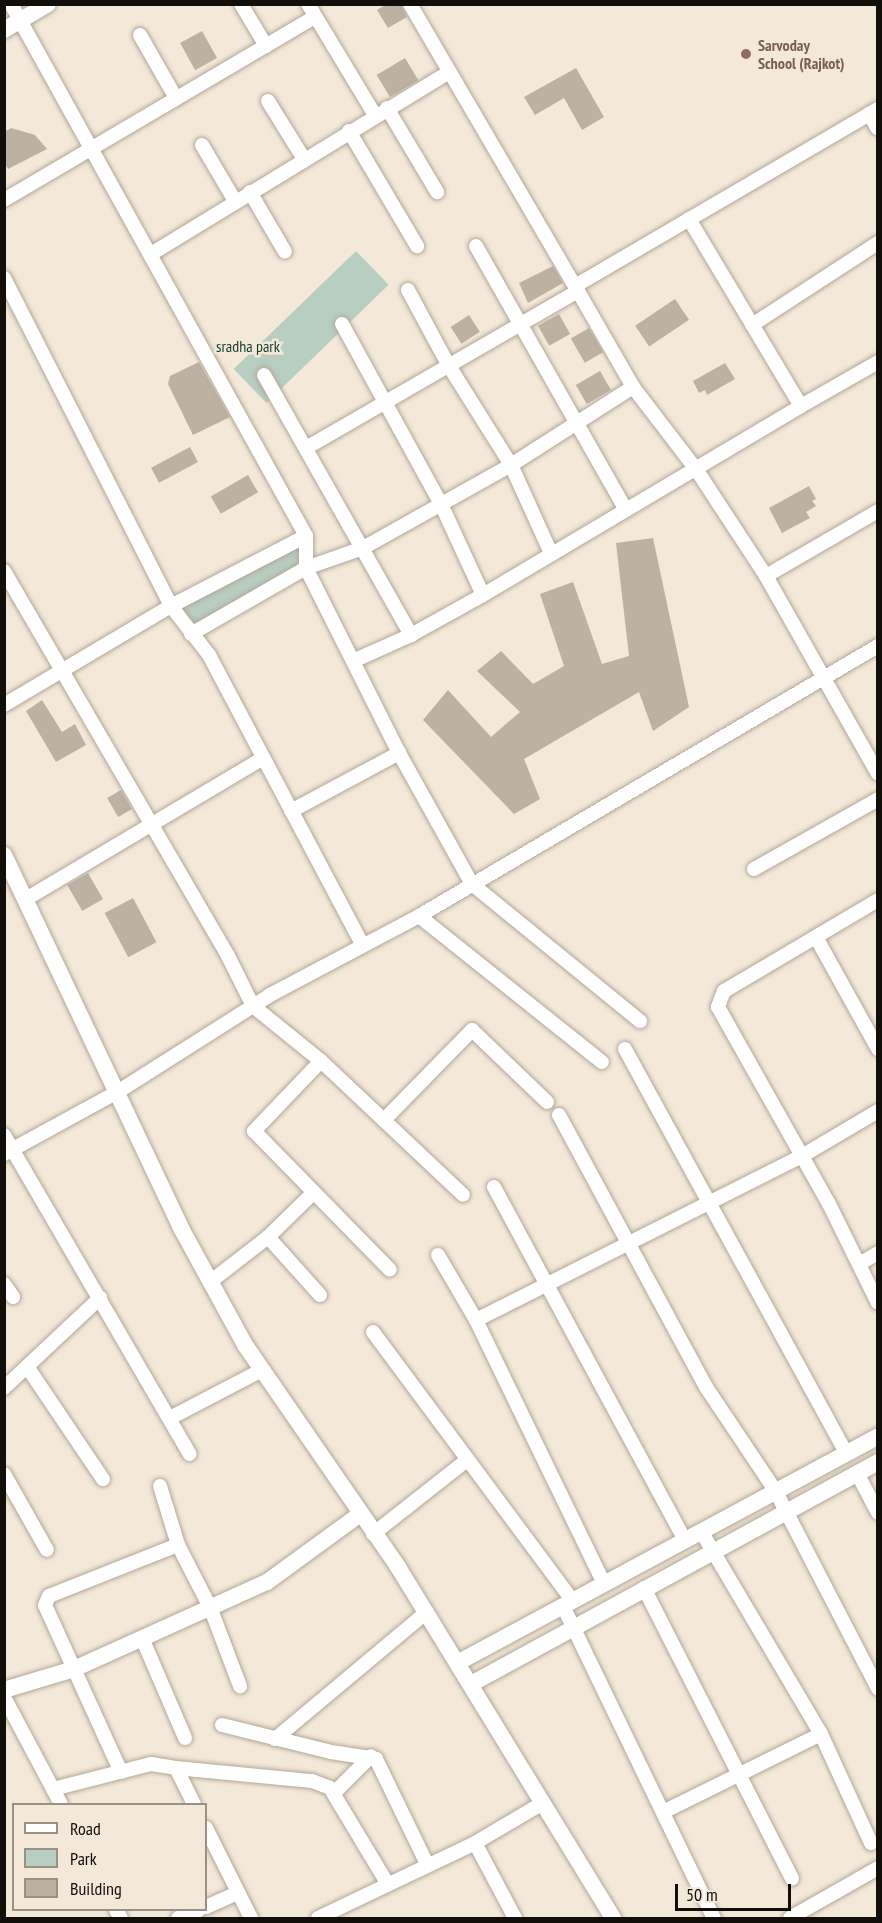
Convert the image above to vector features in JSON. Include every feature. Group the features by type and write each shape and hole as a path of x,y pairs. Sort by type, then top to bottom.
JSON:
{"street":[{"path":"11,4 306,536 306,568 399,753 472,884 640,1021"},
{"path":"4,30 48,4"},
{"path":"241,4 266,45"},
{"path":"410,4 447,73 633,387 696,469 766,576 878,774"},
{"path":"4,200 266,45 312,11 437,192"},
{"path":"140,35 176,98"},
{"path":"151,254 447,73"},
{"path":"268,101 304,159"},
{"path":"306,448 385,405 688,219 873,111 878,129"},
{"path":"349,131 417,246"},
{"path":"202,145 235,201"},
{"path":"250,192 285,252"},
{"path":"688,219 801,406"},
{"path":"752,325 878,243"},
{"path":"476,246 518,324 625,508"},
{"path":"4,278 171,606 209,656 362,944"},
{"path":"408,290 449,366 511,465 551,553"},
{"path":"342,324 440,502 483,595"},
{"path":"353,661 411,635 483,595 625,508 878,362"},
{"path":"264,375 411,635"},
{"path":"191,634 306,568 363,548 440,502 511,465 633,387"},
{"path":"766,576 878,510"},
{"path":"4,705 65,672 171,606 306,536"},
{"path":"4,571 65,672 253,1006 321,1061 463,1196"},
{"path":"8,1152 119,1091 253,1006 362,944 418,916 878,646"},
{"path":"291,811 399,753"},
{"path":"26,899 264,758"},
{"path":"754,869 878,799"},
{"path":"4,855 210,1282 262,1370 459,1662 608,1917"},
{"path":"878,900 818,939 724,991 718,1007 802,1156 878,1304"},
{"path":"418,916 602,1062"},
{"path":"818,939 878,1049"},
{"path":"384,1120 472,1030 547,1102"},
{"path":"625,1048 846,1453"},
{"path":"321,1061 254,1131 312,1194 390,1270"},
{"path":"476,1320 802,1156 878,1111"},
{"path":"559,1115 630,1242 706,1387 775,1490 878,1689"},
{"path":"4,1135 8,1152 172,1417 190,1454"},
{"path":"494,1187 685,1540"},
{"path":"210,1282 268,1237 312,1194"},
{"path":"268,1237 320,1295"},
{"path":"859,1264 878,1253"},
{"path":"438,1255 476,1320 604,1584"},
{"path":"4,1284 13,1297"},
{"path":"4,1388 28,1368 100,1298"},
{"path":"373,1332 568,1603 573,1627 714,1918"},
{"path":"28,1368 103,1479"},
{"path":"172,1417 262,1370"},
{"path":"459,1662 878,1436"},
{"path":"373,1534 467,1460"},
{"path":"471,1684 878,1462"},
{"path":"857,1473 878,1513"},
{"path":"4,1474 47,1550"},
{"path":"160,1486 178,1545 210,1607 240,1686"},
{"path":"4,1690 74,1669 267,1582 359,1515"},
{"path":"701,1531 821,1734 871,1843"},
{"path":"121,1772 45,1599 178,1545"},
{"path":"644,1588 792,1879"},
{"path":"275,1739 427,1612"},
{"path":"142,1638 184,1738"},
{"path":"4,1697 60,1803"},
{"path":"222,1725 331,1752 371,1756 381,1763 427,1864"},
{"path":"663,1812 821,1734"},
{"path":"334,1793 371,1756"},
{"path":"53,1790 151,1764 312,1781 334,1793 387,1882"},
{"path":"176,1768 194,1803"},
{"path":"318,1918 387,1882 475,1843 543,1803"},
{"path":"207,1830 251,1918"},
{"path":"475,1843 514,1918"},
{"path":"790,1918 878,1868"},
{"path":"207,1906 237,1893"},
{"path":"178,1918 196,1911"}],"green space":[{"name":"sradha park","path":"356,251 389,285 266,403 234,369"},
{"path":"298,540 306,568 191,634 180,601"}],"building":[{"path":"387,4 401,4 407,17 388,28 377,10"},
{"path":"202,31 217,58 195,70 180,43"},
{"path":"405,58 418,80 390,97 377,75"},
{"path":"576,68 604,117 582,130 564,98 535,115 524,97"},
{"path":"11,128 35,135 47,149 8,169 4,162 4,132"},
{"path":"553,266 563,283 528,303 519,283"},
{"path":"675,299 689,320 649,347 635,326"},
{"path":"559,314 570,334 549,346 538,326"},
{"path":"469,315 480,332 461,344 451,327"},
{"path":"589,328 603,352 585,363 571,338"},
{"path":"199,362 230,417 193,435 168,384 170,376"},
{"path":"725,363 735,379 707,395 705,390 699,393 693,381"},
{"path":"600,371 611,390 587,404 576,385"},
{"path":"190,447 198,462 159,483 151,468"},
{"path":"248,475 258,492 221,514 211,497"},
{"path":"809,486 816,499 812,501 816,506 806,512 810,518 782,533 769,508"},
{"path":"653,538 689,707 653,731 639,692 524,759 540,799 514,814 423,720 448,690 491,737 520,712 477,671 501,651 533,684 564,666 540,594 573,582 602,664 629,656 616,543"},
{"path":"42,700 62,732 75,724 86,745 56,762 26,711"},
{"path":"121,790 132,809 118,817 107,798"},
{"path":"88,873 103,899 82,911 67,885"},
{"path":"133,898 156,942 128,957 105,913"}],"place":[{"name":"Sarvoday School (Rajkot)","path":"746,54"}]}
